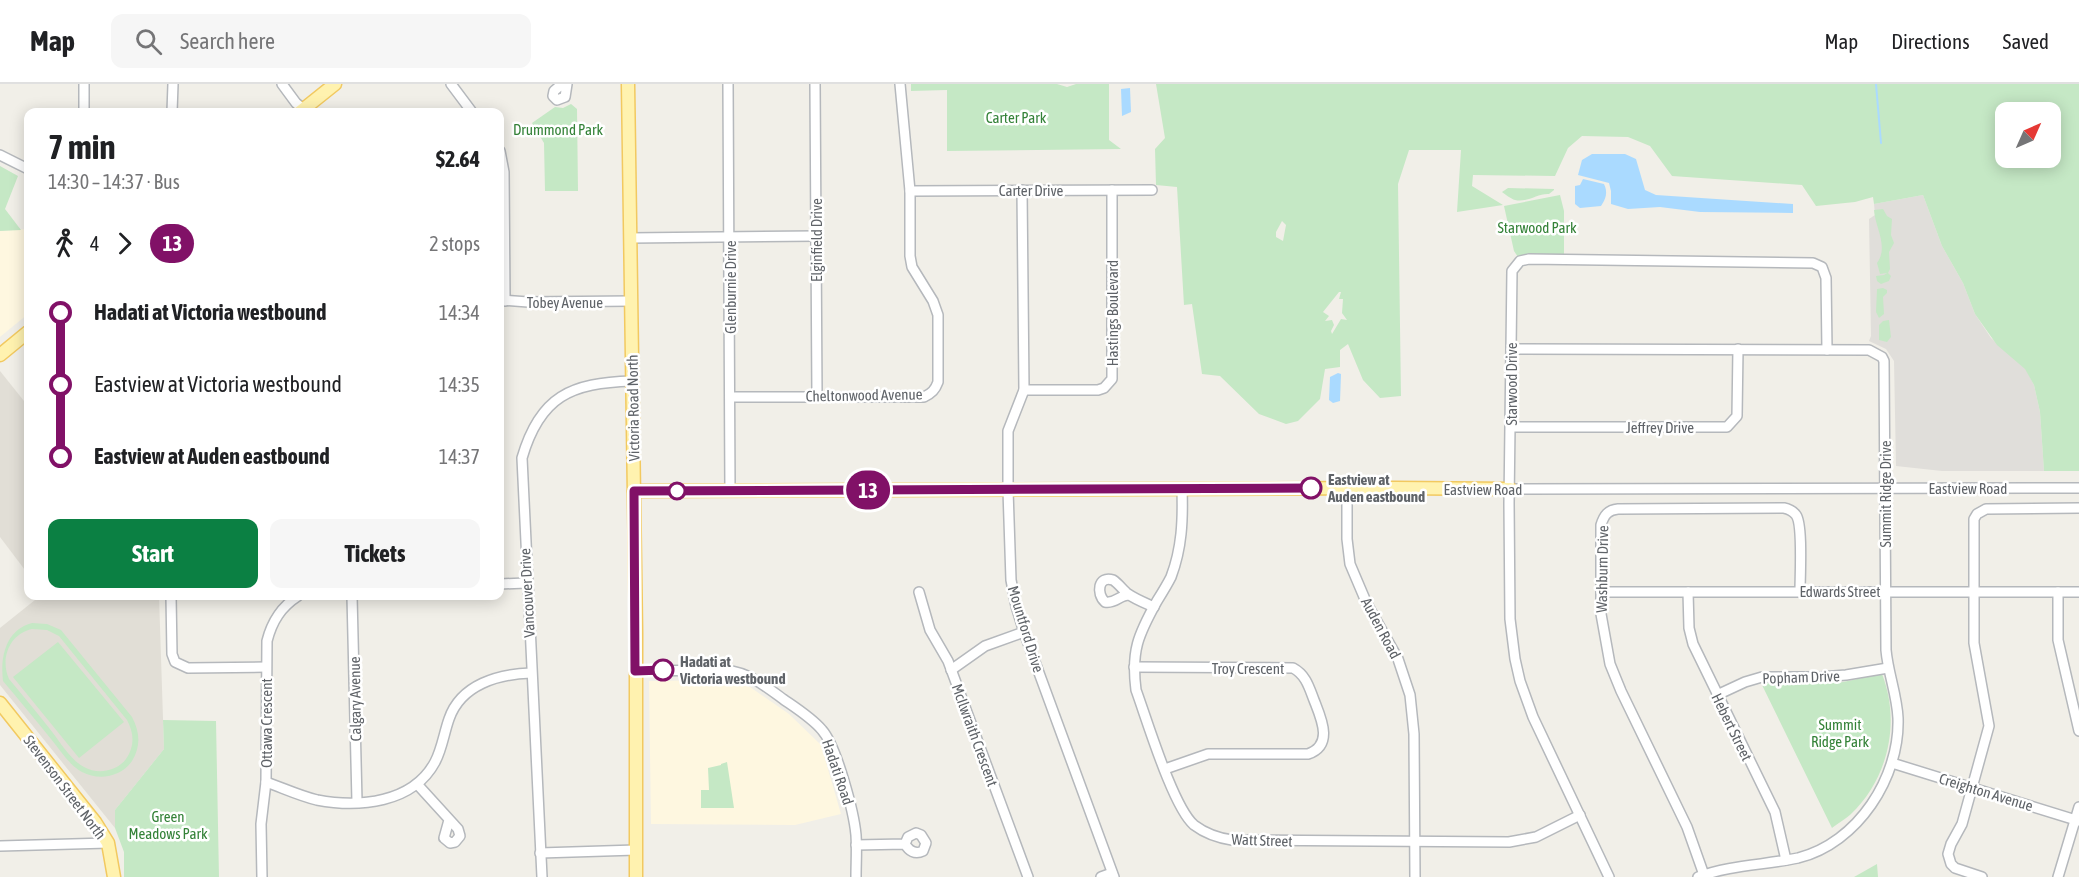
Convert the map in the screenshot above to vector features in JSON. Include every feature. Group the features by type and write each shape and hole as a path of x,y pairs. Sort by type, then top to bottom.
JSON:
{"main road":[{"path":"307,108 335,84"},
{"name":"Victoria Road North","path":"628,84 634,491 636,877"},
{"path":"0,355 24,335"},
{"name":"Eastview Road","path":"634,491 1510,489"},
{"name":"Stevenson Street North","path":"0,703 95,822 108,843 114,877"}],"street":[{"path":"84,84 84,108"},
{"path":"172,84 172,108"},
{"path":"282,84 302,108"},
{"path":"451,84 469,108"},
{"path":"562,84 554,91 553,96 557,100 565,97 567,84"},
{"name":"Glenburnie Drive","path":"728,84 730,491"},
{"name":"Elginfield Drive","path":"815,84 817,396"},
{"name":"Cheltonwood Avenue","path":"730,397 924,397 936,388 938,382 938,315 933,301 912,267 910,191 900,84"},
{"path":"0,155 24,167"},
{"name":"Mountford Drive","path":"1022,190 1024,390 1008,431 1011,580 1024,632 1113,875"},
{"name":"Hastings Boulevard","path":"1024,390 1098,390 1104,388 1112,379 1112,190"},
{"name":"Carter Drive","path":"910,191 1152,190"},
{"path":"631,238 816,236"},
{"name":"Starwood Drive","path":"1609,877 1533,717 1517,670 1510,619 1511,348 1514,266 1524,260 1567,259 1818,264 1825,272 1826,278 1827,350"},
{"name":"Tobey Avenue","path":"504,301 632,301"},
{"name":"Summit Ridge Drive","path":"1511,348 1869,350 1882,357 1884,361 1888,668 1898,720 1892,763 1880,791 1851,827 1819,849 1800,857 1701,876"},
{"name":"Jeffrey Drive","path":"1511,427 1727,427 1737,416 1738,349"},
{"name":"Vancouver Drive","path":"542,877 526,583 522,458 534,424 543,411 569,392 603,382 632,381"},
{"name":"Auden Road","path":"1347,488 1347,539 1350,564 1367,604 1398,659 1410,695 1414,734 1415,877"},
{"name":"Eastview Road","path":"1510,489 2079,488"},
{"name":"Watt Street","path":"1182,489 1182,533 1178,555 1170,579 1139,636 1134,652 1134,667 1136,690 1165,769 1179,804 1193,824 1216,837 1232,840 1524,841 1580,815"},
{"name":"Washburn Drive","path":"1701,876 1688,827 1613,671 1602,627 1602,525 1604,517 1612,510 1784,508 1796,513 1798,519 1800,591"},
{"path":"1982,877 1955,868 1948,854 1959,832 1989,726 1975,654 1973,526 1977,514 1986,509 2079,508"},
{"path":"504,584 526,583"},
{"path":"919,592 930,630 945,653 951,670"},
{"name":"Edwards Street","path":"1601,592 2079,592"},
{"name":"Hebert Street","path":"1689,592 1689,628 1692,644 1774,812 1786,860"},
{"path":"2058,592 2058,640 2079,731"},
{"path":"1129,595 1154,607"},
{"path":"171,600 174,662 188,668 266,666"},
{"name":"Ottawa Crescent","path":"293,600 283,608 271,625 267,641 266,782 318,800 357,802 385,800 408,791 435,763 450,717 464,696 483,682 498,677 531,673"},
{"name":"Calgary Avenue","path":"352,600 357,802"},
{"name":"McIlwraith Crescent","path":"1024,632 985,646 951,670 1028,877"},
{"name":"Troy Crescent","path":"1134,667 1293,668 1305,678 1325,731 1319,748 1308,754 1208,754 1165,769"},
{"name":"Popham Drive","path":"1717,695 1762,677 1821,677 1888,668"},
{"name":"Hadati Road","path":"635,671 726,670 738,672 758,681 808,717 824,732 834,753 854,826 856,877"},
{"name":"Creighton Avenue","path":"1892,763 2077,820"},
{"path":"262,877 261,824 266,782"},
{"path":"417,784 449,820"},
{"path":"2058,877 2077,820 2079,807"},
{"path":"0,846 108,843"},
{"path":"856,845 905,844"},
{"path":"540,853 636,850"},
{"path":"1101,877 1113,875"}],"shaded area":[{"path":"1923,195 1942,246 1963,283 1975,314 1991,338 2026,369 2034,385 2040,412 2044,471 1942,471 1896,466 1894,361 1886,349 1869,341 1871,336 1869,219 1875,215 1874,204"},
{"path":"24,229 24,317 0,337 0,231"},
{"path":"0,371 24,401 24,569 0,537"},
{"path":"35,600 159,600 164,749 115,810 115,828 0,685 0,628"},
{"path":"733,680 750,687 789,714 821,745 841,814 795,825 651,824 649,681"}],"green space":[{"name":"Carter Park","path":"911,84 1057,84 1067,87 1076,84 1109,84 1109,140 1121,149 947,151 947,90 911,91"},
{"path":"1156,84 2079,84 2079,471 2044,471 2040,412 2034,385 2025,369 1997,345 1975,314 1963,283 1942,246 1923,195 1874,204 1873,197 1855,202 1816,206 1802,185 1672,176 1650,146 1628,137 1582,136 1568,148 1555,176 1473,175 1472,186 1503,205 1457,212 1461,150 1409,150 1398,184 1401,396 1380,398 1363,380 1348,344 1340,350 1340,367 1325,369 1320,399 1298,421 1286,424 1259,414 1220,376 1202,374 1192,304 1184,305 1177,187 1156,185 1155,149 1165,138","holes":["1282,221 1286,225 1283,241 1276,237","1341,292 1339,299 1343,299 1342,313 1347,320 1341,319 1332,334 1334,325 1332,320 1325,321 1329,316 1323,312"]},
{"name":"Drummond Park","path":"571,104 577,109 578,191 545,191 544,143 532,123 555,107 563,108"},
{"path":"0,166 18,176 5,209 21,230 0,231"},
{"path":"1508,188 1554,190 1549,194 1519,201 1502,192"},
{"name":"Starwood Park","path":"1560,195 1564,211 1564,254 1518,257 1514,251 1504,206"},
{"path":"1883,209 1892,219 1891,235 1894,243 1889,252 1890,269 1888,273 1891,276 1889,281 1881,284 1877,281 1876,276 1887,273 1880,274 1877,263 1882,244 1874,210"},
{"path":"1877,289 1887,290 1887,293 1883,297 1884,314 1879,318 1876,312"},
{"path":"1889,320 1891,337 1887,342 1879,340 1879,325"},
{"path":"32,623 47,624 61,630 132,717 137,728 138,744 132,761 122,771 102,777 89,775 77,769 3,681 3,662 7,645 23,626","holes":["32,629 47,630 59,636 127,720 132,735 129,754 122,763 112,769 95,771 79,764 9,679 6,671 6,656 12,642 17,636"]},
{"path":"58,642 124,722 79,758 13,677"},
{"name":"Summit Ridge Park","path":"1882,674 1888,692 1890,711 1888,749 1874,784 1864,800 1849,816 1832,828 1762,685 1767,682 1838,683"},
{"name":"Green Meadows Park","path":"163,720 216,721 219,877 124,877 124,852 115,828 115,810 164,749"},
{"path":"727,762 734,808 701,808 701,790 709,790 708,768"},
{"path":"1877,864 1878,877 1854,877"}],"water":[{"path":"1130,88 1131,112 1122,116 1121,89"},
{"path":"1592,154 1625,154 1636,159 1645,190 1656,195 1793,204 1793,213 1700,212 1660,207 1628,209 1611,204 1609,183 1578,175 1582,160"},
{"path":"1583,179 1604,184 1606,195 1601,206 1580,208 1575,204 1575,186 1580,185"},
{"path":"1341,374 1340,401 1333,403 1329,400 1330,377"}],"waterway":[{"path":"1876,84 1881,143"}],"bus line":[{"name":"13","path":"663,670 635,671 634,491 1311,488"}],"place":[{"name":"Eastview at Auden eastbound","path":"1311,488"},
{"name":"Hadati at Victoria westbound","path":"663,670"}]}
